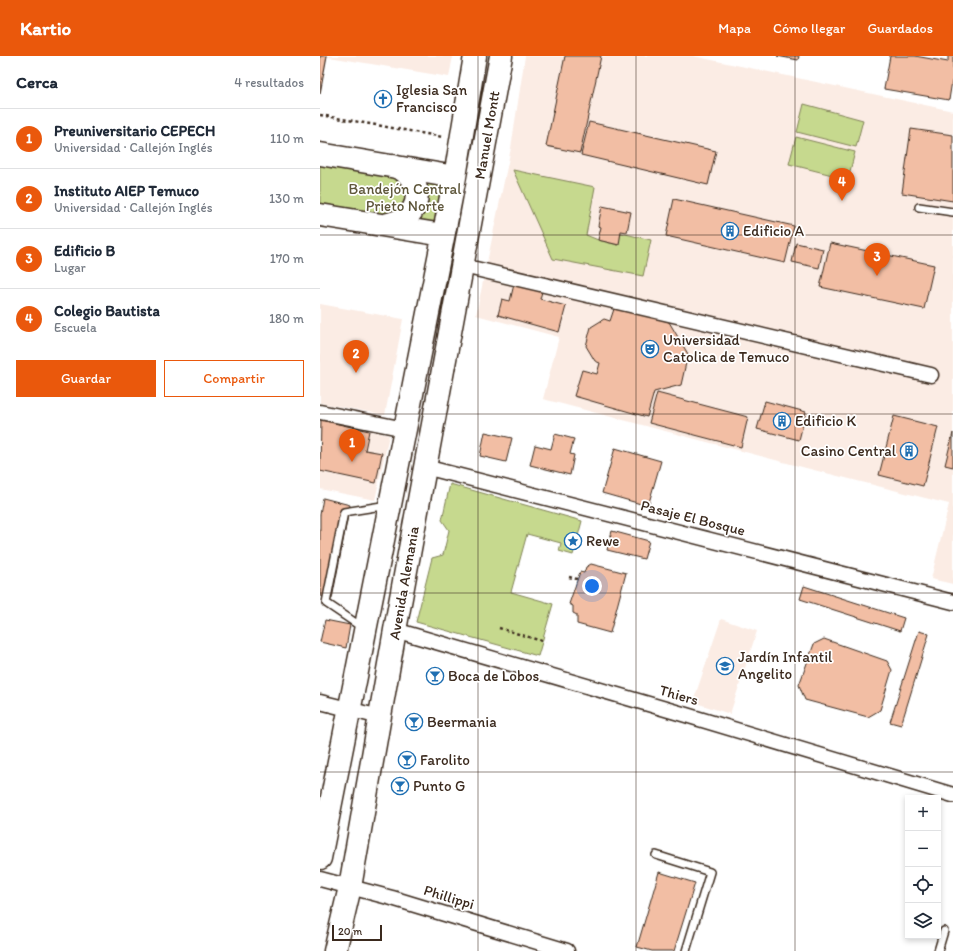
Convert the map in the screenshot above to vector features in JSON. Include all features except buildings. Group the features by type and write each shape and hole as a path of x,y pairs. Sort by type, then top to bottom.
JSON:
{"main road":[{"name":"Manuel Montt","path":"455,177 475,56"},
{"name":"Manuel Montt","path":"473,214 501,56"},
{"path":"320,154 455,177 468,191 471,198 473,214"},
{"path":"385,225 400,221 407,217 415,204 417,197 416,189 410,176 405,171 391,166"},
{"name":"Avenida Alemania","path":"320,858 455,177"},
{"name":"Avenida Alemania","path":"335,951 350,887 395,630 473,214"},
{"path":"320,215 443,235"},
{"path":"371,602 379,621 386,628 395,630"}],"street":[{"path":"463,266 931,375"},
{"path":"320,412 405,429"},
{"name":"Pasaje El Bosque","path":"426,467 953,602"},
{"name":"Thiers","path":"395,630 686,714 953,796"},
{"path":"320,702 380,717"},
{"name":"Phillippi","path":"320,879 392,898 567,951"}],"lane":[{"path":"919,207 953,212"},
{"path":"366,630 323,603 344,512 390,505"},
{"path":"656,855 710,872 686,951"},
{"path":"938,951 944,931"}],"path":[{"path":"320,115 448,137"},
{"path":"569,577 577,579"},
{"path":"499,628 545,642"}],"shaded area":[{"path":"323,56 453,56 449,77"},
{"path":"525,56 693,56 953,111 953,584 931,579 949,504 543,399 559,337 476,315 511,148"},
{"path":"320,304 403,319 385,415 320,403"},
{"path":"320,420 389,435 375,500 320,489"},
{"name":"Jardín Infantil Angelito","path":"721,619 757,631 730,714 693,702"}],"green space":[{"path":"804,104 863,120 856,147 797,132"},
{"path":"796,137 855,152 848,179 789,164"},
{"name":"Bandejón Central Prieto Norte","path":"320,160 442,180 434,226 320,208"},
{"path":"513,170 595,187 586,235 618,245 621,233 651,240 643,276 553,259"},
{"path":"450,484 582,521 573,555 559,551 561,543 527,534 511,592 553,604 538,656 416,622 432,558 443,555 449,530 442,520"}],"place":[{"name":"Iglesia San Francisco","path":"383,99"},
{"name":"Colegio Bautista","path":"842,201"},
{"name":"Edificio A","path":"730,231"},
{"name":"Edificio B","path":"877,276"},
{"name":"Universidad Catolica de Temuco","path":"650,349"},
{"name":"Instituto AIEP Temuco","path":"356,373"},
{"name":"Edificio K","path":"782,421"},
{"name":"Casino Central","path":"909,451"},
{"name":"Preuniversitario CEPECH","path":"352,462"},
{"name":"Rewe","path":"573,541"},
{"name":"Jardín Infantil Angelito","path":"725,666"},
{"name":"Boca de Lobos","path":"435,676"},
{"name":"Beermania","path":"414,722"},
{"name":"Farolito","path":"407,760"},
{"name":"Punto G","path":"400,786"}]}
